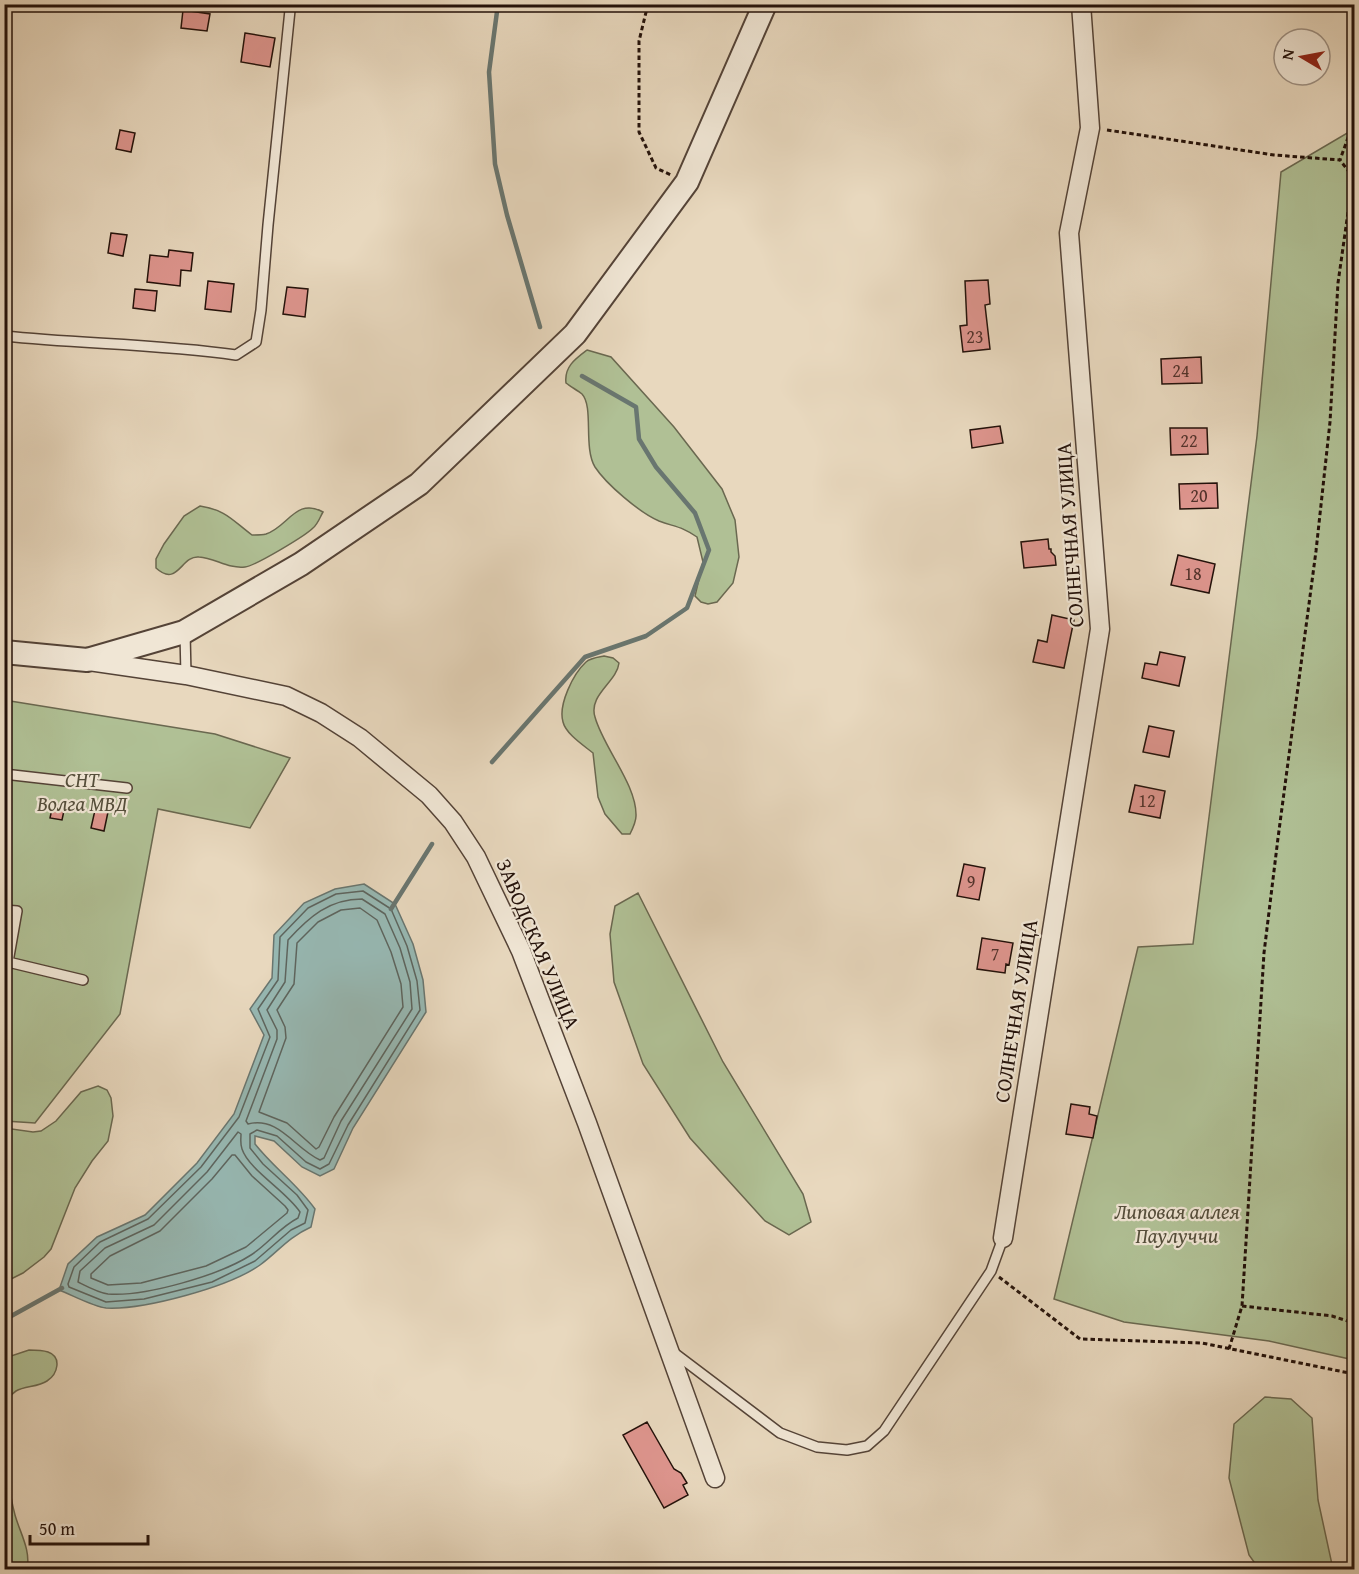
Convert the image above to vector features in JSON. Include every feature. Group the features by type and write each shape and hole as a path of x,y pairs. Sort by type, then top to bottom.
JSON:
{"street":[{"path":"4,652 87,660 184,632 302,564 419,484 575,334 687,182 765,4"},
{"name":"СОЛНЕЧНАЯ УЛИЦА","path":"1003,1238 1100,629 1069,233 1090,128 1081,4"},
{"name":"ЗАВОДСКАЯ УЛИЦА","path":"87,660 186,675 286,696 321,713 360,738 397,766 429,795 453,822 481,867 521,951 587,1123 715,1478"}],"lane":[{"path":"4,336 202,350 236,355 256,342 290,10 287,4"},
{"path":"184,632 186,675"},
{"path":"4,774 127,788"},
{"path":"4,910 17,911 6,961 83,980"},
{"path":"668,1349 780,1433 817,1447 847,1450 867,1446 884,1431 991,1271 1003,1238"}],"path":[{"path":"648,4 639,41 639,132 656,168 687,182"},
{"path":"1340,160 1354,121"},
{"path":"1090,128 1274,155 1340,160 1353,177 1338,284 1330,422 1317,551 1264,953 1242,1306 1229,1348"},
{"path":"991,1271 1080,1339 1202,1343 1354,1374"},
{"path":"1242,1306 1332,1316 1354,1323"}],"green space":[{"name":"Липовая аллея Паулуччи","path":"1349,132 1354,138 1354,1360 1269,1341 1124,1322 1054,1299 1138,947 1193,944 1257,436 1281,172"},
{"path":"587,350 611,357 674,427 722,489 735,520 739,557 733,583 717,602 708,604 701,602 695,596 703,562 697,537 643,512 615,489 595,467 591,459 586,400 582,394 566,383 569,368"},
{"path":"200,506 223,513 252,535 266,534 274,530 306,508 314,508 323,512 316,525 308,532 259,562 239,567 199,557 188,561 175,573 163,573 156,568 156,559 164,544 184,516"},
{"path":"604,656 613,658 619,663 617,670 599,695 594,709 595,717 626,779 635,804 636,818 630,834 622,834 605,814 598,797 593,753 571,735 563,722 565,699 576,674 588,661"},
{"name":"СНТ Волга МВД","path":"4,700 215,734 290,758 250,828 158,809 120,1014 35,1123 5,1121"},
{"path":"638,893 723,1062 803,1194 811,1222 789,1235 765,1221 690,1138 643,1064 614,982 610,934 615,906"},
{"path":"98,1086 107,1090 111,1098 113,1116 108,1141 75,1188 51,1249 23,1273 5,1282 5,1128 41,1131 56,1121 81,1092"},
{"path":"29,1350 52,1354 57,1366 51,1378 13,1393 5,1411 5,1358"},
{"path":"1265,1397 1291,1399 1312,1418 1318,1500 1333,1569 1259,1569 1249,1555 1229,1478 1234,1424"},
{"path":"5,1411 10,1490 15,1515 28,1555 27,1569 5,1569"}],"water":[{"path":"364,884 395,904 413,944 423,980 426,1012 353,1128 334,1169 320,1176 302,1167 274,1141 255,1136 255,1144 315,1209 311,1227 246,1273 186,1296 122,1308 106,1308 59,1290 68,1264 97,1237 145,1215 197,1163 234,1114 264,1035 250,1009 272,978 274,935 304,903 335,889"}],"building":[{"path":"183,10 210,14 207,31 181,28"},
{"path":"245,33 275,38 270,67 241,62"},
{"path":"120,130 135,133 131,152 116,149"},
{"path":"111,233 127,235 123,256 108,253"},
{"path":"169,250 193,253 191,271 181,270 180,286 147,282 150,255 168,257"},
{"path":"988,280 990,304 985,305 990,349 963,352 960,326 967,325 965,281"},
{"path":"208,281 234,284 231,312 205,309"},
{"path":"287,287 308,289 305,317 283,314"},
{"path":"135,289 157,291 155,311 133,308"},
{"path":"1201,357 1202,383 1162,384 1161,359"},
{"path":"1000,426 1003,443 972,448 970,430"},
{"path":"1170,428 1207,428 1208,454 1171,455"},
{"path":"1217,483 1218,508 1180,509 1179,484"},
{"path":"1048,539 1049,549 1055,556 1056,565 1024,568 1021,542"},
{"path":"1178,555 1215,564 1209,593 1171,585"},
{"path":"1052,615 1074,620 1064,668 1033,662 1038,640 1047,642"},
{"path":"1160,652 1185,657 1179,686 1142,678 1145,663 1157,665"},
{"path":"1149,726 1174,731 1169,757 1143,752"},
{"path":"1135,785 1165,791 1160,818 1129,812"},
{"path":"53,804 65,806 62,820 50,818"},
{"path":"95,810 108,812 104,831 91,828"},
{"path":"964,864 985,868 979,900 957,896"},
{"path":"982,938 1013,943 1009,965 1006,964 1005,973 977,969"},
{"path":"1071,1104 1090,1107 1089,1114 1097,1116 1093,1138 1066,1134"},
{"path":"647,1422 674,1469 681,1473 687,1483 683,1485 688,1495 664,1508 623,1435"}],"waterway":[{"path":"498,4 489,72 495,164 507,215 540,327"},
{"path":"492,762 585,657 646,636 687,608 709,550 695,513 656,467 639,439 636,407 582,376"},
{"path":"391,909 432,844"},
{"path":"4,1320 62,1288"}]}
